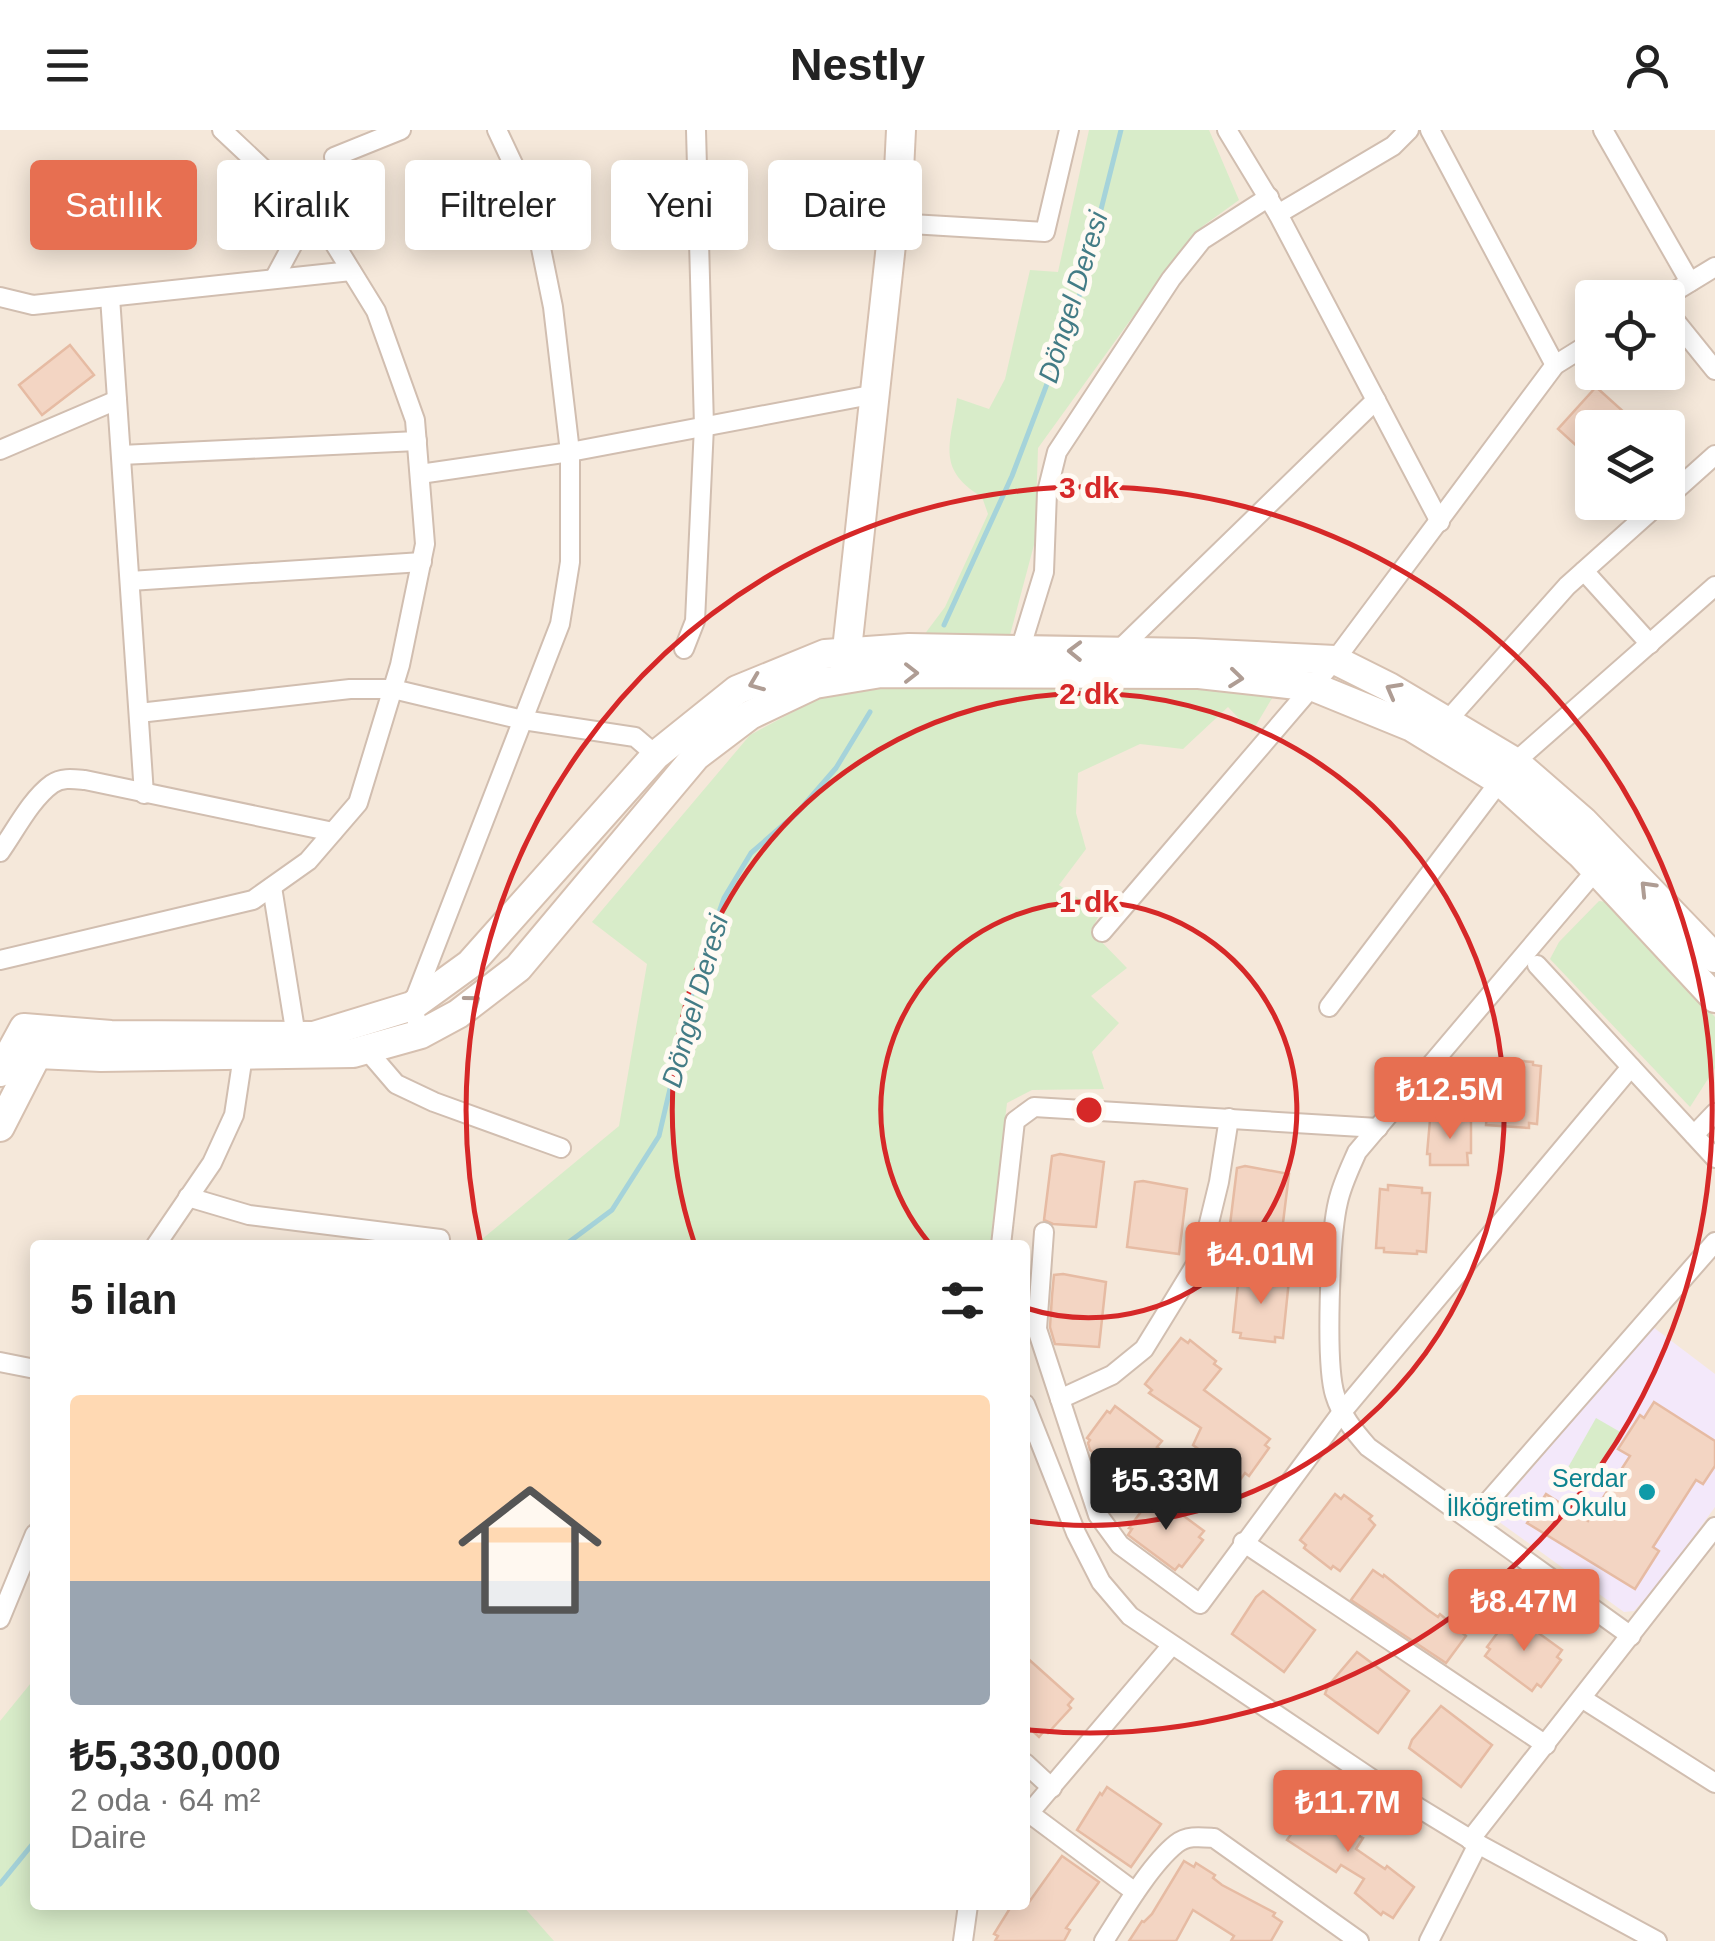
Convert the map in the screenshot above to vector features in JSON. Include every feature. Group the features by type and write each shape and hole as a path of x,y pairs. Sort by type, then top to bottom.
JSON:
{"main road":[{"path":"899,160 901,130"},
{"path":"846,666 891,250"},
{"path":"246,1045 352,1053 422,1034 458,1014 518,968 696,756 750,715 846,666 924,648 1335,660 1389,686 1447,722 1715,958"},
{"path":"0,1127 17,1044 101,1057 246,1045 314,1036 412,1006 470,964 656,755 738,690 824,654 846,666 881,673 1199,674 1314,686 1507,772"},
{"path":"1604,861 1715,998"}],"street":[{"path":"222,130 254,160"},
{"path":"334,158 401,130"},
{"path":"422,1034 412,1006 524,720 562,608 570,562 570,452 553,307 532,204 498,130"},
{"path":"684,649 694,621 704,426 696,130"},
{"path":"922,225 1045,232 1070,130"},
{"path":"1227,130 1274,206 1440,522"},
{"path":"1020,650 1044,572 1048,492 1057,452 1171,280 1202,240 1393,146 1409,130"},
{"path":"1430,130 1555,365"},
{"path":"1603,130 1690,282"},
{"path":"274,279 290,250"},
{"path":"0,960 253,900 308,862 358,802 393,690 426,544 416,420 376,311 339,250"},
{"path":"1685,285 1715,267"},
{"path":"0,297 33,305 352,271"},
{"path":"110,297 144,794"},
{"path":"1685,333 1715,370"},
{"path":"1102,932 1314,686 1555,365 1575,353"},
{"path":"420,474 570,452 876,394"},
{"path":"0,450 117,400"},
{"path":"1118,652 1376,400"},
{"path":"121,455 417,441"},
{"path":"1685,482 1715,455"},
{"path":"1447,722 1584,571 1642,520"},
{"path":"130,580 422,562"},
{"path":"1584,571 1650,644"},
{"path":"1329,1007 1507,772 1715,586"},
{"path":"139,713 350,688 393,690 524,720 636,737 656,755"},
{"path":"0,852 39,798 52,784 66,778 333,832"},
{"path":"1604,861 1357,1152 1343,1182 1333,1229 1330,1364 1342,1412 1368,1446 1631,1636"},
{"path":"272,887 296,1036"},
{"path":"1537,965 1715,1158"},
{"path":"159,1240 212,1163 234,1114 246,1045"},
{"path":"366,1049 396,1084 434,1102 561,1148"},
{"path":"1044,1232 1038,1329 1098,1514 1120,1545 1200,1604 1342,1412 1631,1067"},
{"path":"1003,1240 1015,1121 1034,1108 1378,1128"},
{"path":"1694,1136 1715,1113"},
{"path":"1060,1398 1112,1375 1144,1349 1201,1256 1230,1118"},
{"path":"188,1197 250,1215 440,1239"},
{"path":"1472,1520 1715,1242"},
{"path":"0,1362 30,1367"},
{"path":"1030,1417 1076,1533 1101,1582 1130,1616 1378,1783 1474,1842 1657,1941"},
{"path":"1428,1941 1474,1842 1715,1526"},
{"path":"1243,1542 1546,1745"},
{"path":"0,1619 30,1546"},
{"path":"1030,1812 1172,1645"},
{"path":"1583,1699 1715,1783"},
{"path":"1030,1768 1052,1788"},
{"path":"1030,1817 1136,1892"},
{"path":"1104,1941 1136,1892 1176,1844 1193,1836 1214,1838 1359,1941"},
{"path":"963,1941 967,1910"}],"shaded area":[{"path":"0,130 1715,130 1715,1941 0,1941"},
{"path":"1653,1327 1715,1374 1715,1507 1665,1576 1634,1611 1624,1612 1491,1516"}],"green space":[{"path":"1089,130 1209,130 1239,200 1203,226 1181,250 1038,448 1035,541 1009,639 924,635 945,607 988,514 982,497 967,487 952,465 950,442 957,398 989,409 1005,379 1030,270 1058,272"},
{"path":"1193,682 1274,695 1252,732 1228,707 1183,749 1140,744 1078,773 1076,813 1086,849 1059,885 1100,913 1091,931 1127,968 1091,996 1119,1023 1092,1052 1104,1089 1032,1090 1007,1103 991,1240 481,1240 619,1126 647,964 592,922 750,735 823,696 913,685"},
{"path":"1599,901 1607,902 1715,1017 1715,1068 1690,1107 1550,959 1559,942"},
{"path":"1596,1418 1622,1433 1593,1486 1566,1471"},
{"path":"30,1684 30,1910 526,1910 554,1941 0,1941 0,1721"}],"building":[{"path":"70,345 94,375 42,415 19,385"},
{"path":"1593,390 1599,390 1622,410 1575,410"},
{"path":"1575,410 1575,444 1558,429"},
{"path":"1500,1059 1541,1066 1537,1124 1529,1123 1529,1128 1486,1125 1491,1062"},
{"path":"1471,1119 1468,1165 1430,1165 1430,1120"},
{"path":"1052,1156 1104,1162 1096,1227 1044,1220"},
{"path":"1237,1168 1289,1174 1281,1239 1229,1233"},
{"path":"1135,1182 1187,1189 1179,1254 1127,1247"},
{"path":"1388,1185 1422,1188 1422,1193 1430,1193 1426,1252 1384,1252 1384,1248 1376,1248 1380,1189 1388,1190"},
{"path":"1248,1272 1289,1280 1283,1338 1275,1337 1275,1342 1240,1338 1241,1333 1233,1332 1239,1274"},
{"path":"1054,1275 1106,1282 1099,1347 1055,1344 1050,1327"},
{"path":"1181,1338 1188,1343 1190,1340 1221,1369 1204,1390 1270,1439 1265,1445 1269,1448 1249,1476 1245,1473 1240,1480 1193,1445 1201,1428 1149,1393 1152,1390 1145,1384"},
{"name":"Serdar İlköğretim Okulu","path":"1654,1402 1715,1441 1715,1466 1703,1484 1696,1480 1653,1547 1659,1551 1635,1589 1527,1523 1546,1494 1588,1521 1630,1456 1618,1449 1640,1415 1644,1418"},
{"path":"1115,1406 1162,1441 1157,1447 1161,1450 1136,1484 1090,1450 1088,1443 1087,1438"},
{"path":"1154,1494 1204,1531 1199,1537 1203,1540 1182,1567 1179,1565 1175,1570 1128,1535"},
{"path":"1335,1494 1341,1499 1344,1495 1372,1516 1369,1519 1375,1525 1340,1571 1333,1566 1331,1569 1304,1548 1306,1545 1300,1540"},
{"path":"1373,1570 1466,1636 1446,1663 1351,1600"},
{"path":"1263,1591 1315,1630 1284,1672 1232,1634"},
{"path":"1515,1616 1562,1650 1557,1657 1561,1660 1541,1687 1537,1684 1532,1691 1485,1656 1507,1620 1510,1622"},
{"path":"1357,1652 1409,1691 1378,1733 1325,1694"},
{"path":"1030,1660 1073,1699 1068,1705 1071,1708 1048,1733 1045,1730 1039,1737 1030,1729"},
{"path":"1441,1706 1492,1745 1461,1787 1409,1748"},
{"path":"1107,1787 1161,1824 1131,1867 1077,1830"},
{"path":"1315,1797 1364,1829 1356,1849 1414,1887 1393,1918 1383,1912 1381,1915 1355,1893 1364,1879 1341,1865 1336,1872 1287,1840 1307,1802 1310,1804"},
{"path":"1062,1856 1099,1882 1066,1928 1070,1930 1064,1941 995,1941 998,1936 994,1934 1009,1910 1030,1910 1030,1901"},
{"path":"1184,1861 1194,1867 1196,1863 1215,1875 1213,1878 1222,1885 1275,1913 1273,1916 1282,1922 1271,1941 1231,1941 1234,1936 1193,1910 1176,1941 1129,1941 1142,1921 1152,1914"}],"waterway":[{"name":"Döngel Deresi","path":"944,625 1012,476 1077,305 1121,130"},
{"name":"Döngel Deresi","path":"572,1240 612,1210 659,1136 696,977 724,898 751,853 797,813 836,768 870,712"},
{"name":"Döngel Deresi","path":"0,1884 30,1847"}],"place":[{"name":"Serdar İlköğretim Okulu","path":"1647,1492"}]}
